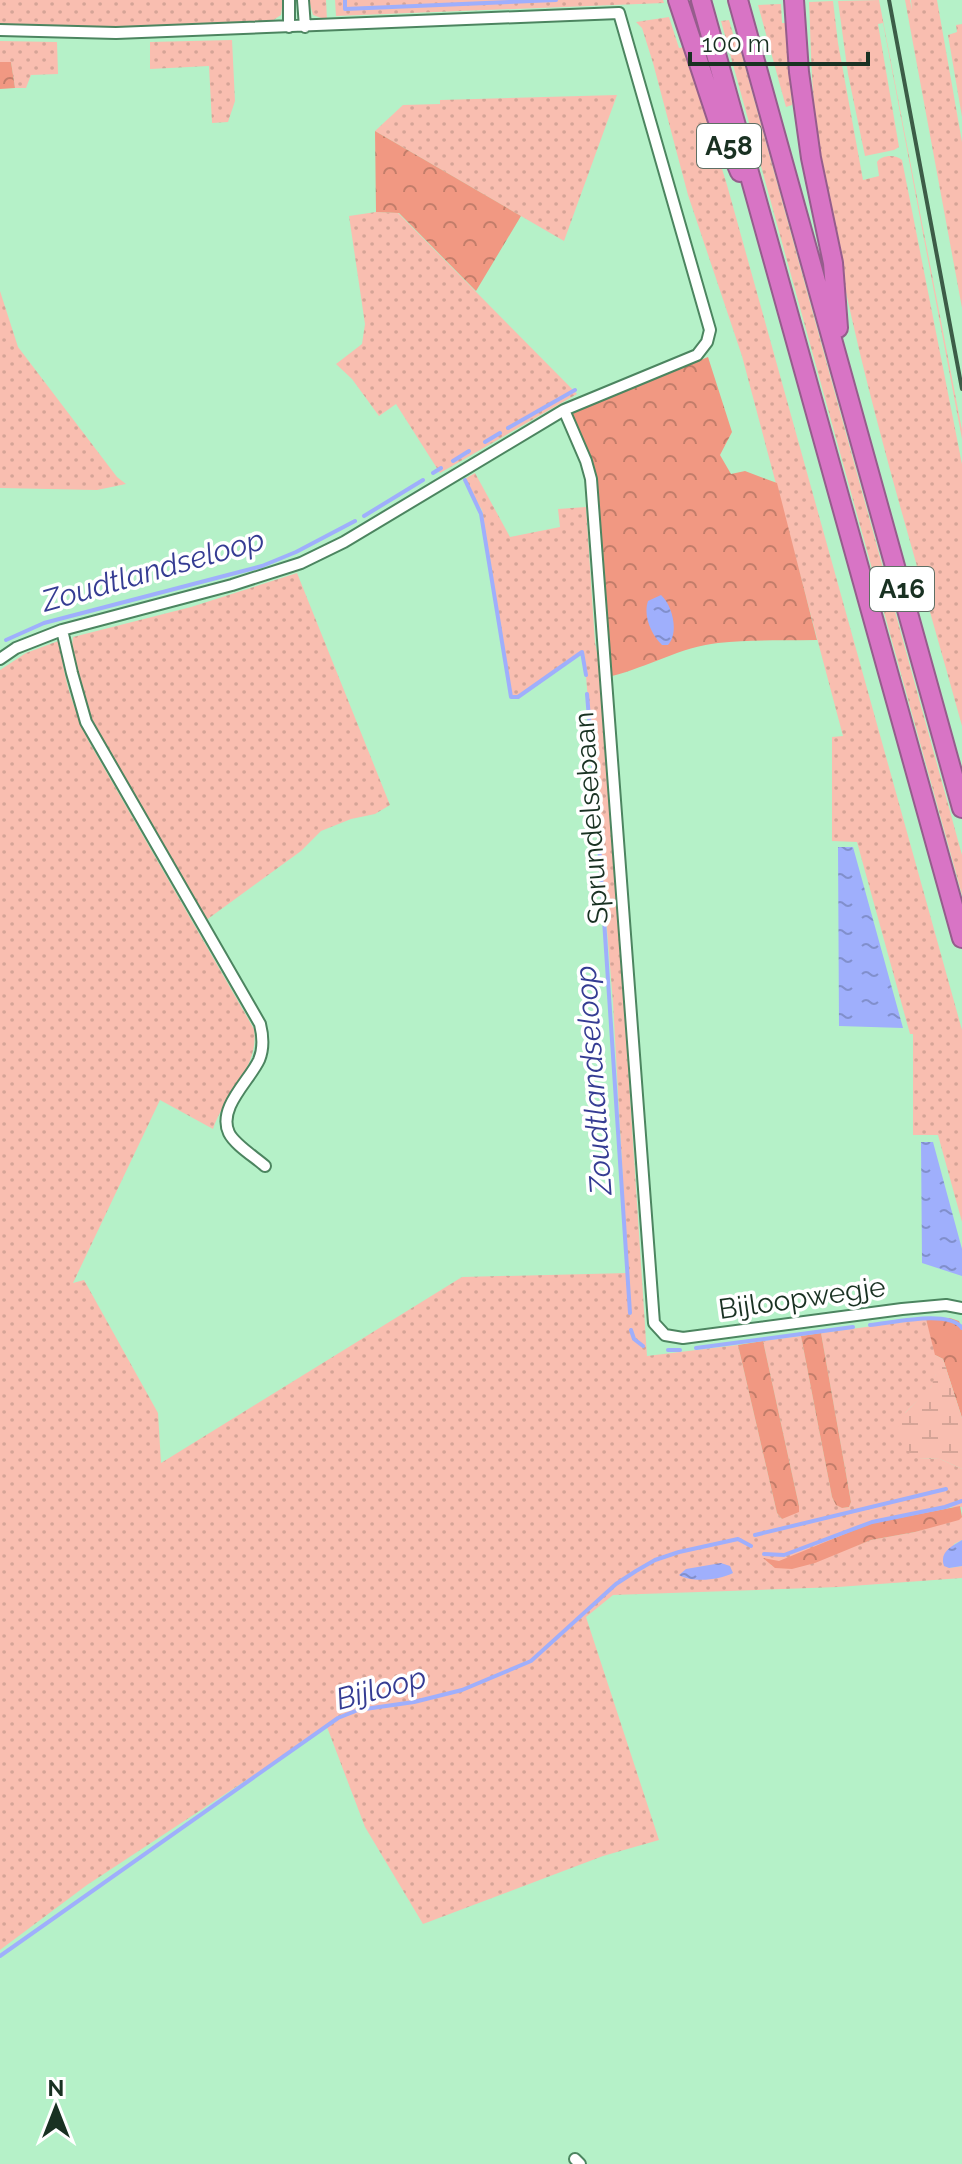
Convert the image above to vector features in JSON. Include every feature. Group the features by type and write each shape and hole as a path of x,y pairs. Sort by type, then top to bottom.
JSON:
{"highway":[{"name":"A58","path":"678,0 717,118 771,245"},
{"name":"A16","path":"701,0 962,938"},
{"name":"A16","path":"738,0 962,808"},
{"name":"A16","path":"794,0 799,72 811,158 833,263 842,371"}],"street":[{"path":"289,0 289,27"},
{"path":"303,0 305,27"},
{"path":"0,30 116,33 619,13 710,330 707,342 697,355 564,410 344,542 301,563 232,585 62,630 16,648 0,659"},
{"name":"Sprundelsebaan","path":"564,410 591,479 654,1323"},
{"path":"62,630 72,673 92,733 260,1024 262,1052 231,1105 227,1127 234,1139 265,1166"},
{"name":"Bijloopwegje","path":"654,1323 665,1335 683,1338 902,1309 946,1305 962,1308"}],"green space":[{"path":"0,0 283,0 281,15 269,23 131,28 0,25"},
{"path":"309,0 326,0 327,20 313,15"},
{"path":"335,0 663,0 664,3 336,16"},
{"path":"879,0 962,439 883,23 878,24 899,147 865,156 848,74 838,1"},
{"path":"905,0 910,0 912,11 911,0 937,0 962,142 962,308"},
{"path":"833,1 863,180 879,176 877,162 882,158 892,156 902,160 962,464 962,726 879,430 843,281 829,206 815,114 809,2"},
{"path":"781,4 782,23 786,23 792,105 786,107 758,5"},
{"path":"669,17 679,48 684,47 727,185 962,1030 962,1222 938,1135 913,1135 913,1034 910,1034 857,842 832,841 832,737 843,736 742,356 688,195 642,28 636,22"},
{"path":"729,20 734,37 737,37 962,855 962,895 721,21"},
{"path":"962,24 962,117 948,35 957,32 956,25"},
{"path":"232,40 235,101 228,122 212,123 209,66 150,69 150,42"},
{"path":"0,41 57,42 58,74 31,75 26,88 15,88 11,62 0,62"},
{"path":"0,62 11,62 15,88 0,89"},
{"path":"617,95 564,241 375,131 403,105 440,104 440,100"},
{"path":"375,131 521,216 476,291 399,213 376,212"},
{"path":"398,213 577,394 440,473 396,404 379,416 352,379 336,364 362,344 365,324 349,216"},
{"path":"0,291 18,347 117,477 126,484 97,490 0,488"},
{"path":"708,357 732,432 720,455 731,474 745,471 777,483 817,640 704,645 612,676 596,476 570,413"},
{"path":"475,473 510,537 560,527 558,509 586,507 595,643 605,714 647,1356 738,1345 777,1513 782,1519 799,1506 763,1341 801,1336 832,1497 835,1503 846,1508 851,1502 821,1333 926,1319 936,1355 936,1374 929,1390 905,1413 918,1458 940,1459 962,1469 962,1507 869,1524 770,1566 832,1555 871,1540 915,1532 962,1517 962,1540 954,1544 949,1568 962,1566 962,1578 838,1587 613,1595 586,1617 659,1840 603,1856 423,1924 365,1827 327,1727 87,1885 0,1950 0,670 26,653 61,640 69,691 88,740 254,1029 252,1056 213,1129 160,1100 73,1283 84,1280 158,1413 161,1463 462,1277 628,1273 613,1002 584,652 521,697 512,696 482,510 463,480"},
{"path":"297,573 390,805 375,814 351,819 321,831 301,851 205,921 96,734 75,674 73,637 191,607"},
{"path":"950,1318 959,1321 962,1329 962,1418 943,1359 935,1355 926,1319"},
{"path":"821,1333 851,1502 849,1507 842,1508 836,1505 832,1497 801,1336"},
{"path":"763,1341 799,1506 799,1512 782,1519 777,1513 738,1345"},
{"path":"935,1355 943,1359 962,1418 962,1469 940,1459 918,1458 907,1451 898,1438 898,1427 905,1413 931,1387 936,1374"},
{"path":"960,1506 962,1517 959,1520 871,1540 815,1563 792,1569 775,1568 763,1558 779,1561 869,1524"}],"water":[{"path":"661,595 669,606 674,627 668,645 658,641 647,619 648,601"},
{"path":"838,847 853,847 903,1028 839,1026"},
{"path":"921,1142 933,1142 962,1249 962,1276 922,1263"},
{"path":"962,1540 962,1566 944,1566 945,1553"},
{"path":"721,1563 730,1566 733,1573 706,1580 679,1575 686,1569"}],"waterway":[{"path":"345,0 345,9 556,0"},
{"path":"508,428 575,390"},
{"path":"485,442 500,433"},
{"path":"453,461 469,451"},
{"name":"Zoudtlandseloop","path":"433,473 441,468"},
{"name":"Zoudtlandseloop","path":"364,516 423,480"},
{"name":"Zoudtlandseloop","path":"465,480 481,514 511,697 518,697 582,652 586,675"},
{"name":"Zoudtlandseloop","path":"6,640 44,623 262,566 355,521"},
{"name":"Zoudtlandseloop","path":"587,694 598,827"},
{"name":"Zoudtlandseloop","path":"599,844 630,1313"},
{"name":"Zoudtlandseloop","path":"870,1325 933,1318 955,1322 962,1328"},
{"name":"Zoudtlandseloop","path":"696,1348 853,1327"},
{"name":"Zoudtlandseloop","path":"631,1330 634,1339 643,1346"},
{"name":"Zoudtlandseloop","path":"668,1350 680,1350"},
{"path":"755,1535 946,1489"},
{"name":"Bijloop","path":"764,1554 784,1555 872,1522 962,1501"},
{"name":"Bijloop","path":"0,1956 338,1718 358,1710 414,1702 462,1690 531,1661 616,1584 655,1560 738,1539 751,1546"}],"railway":[{"path":"889,0 962,389"}]}
